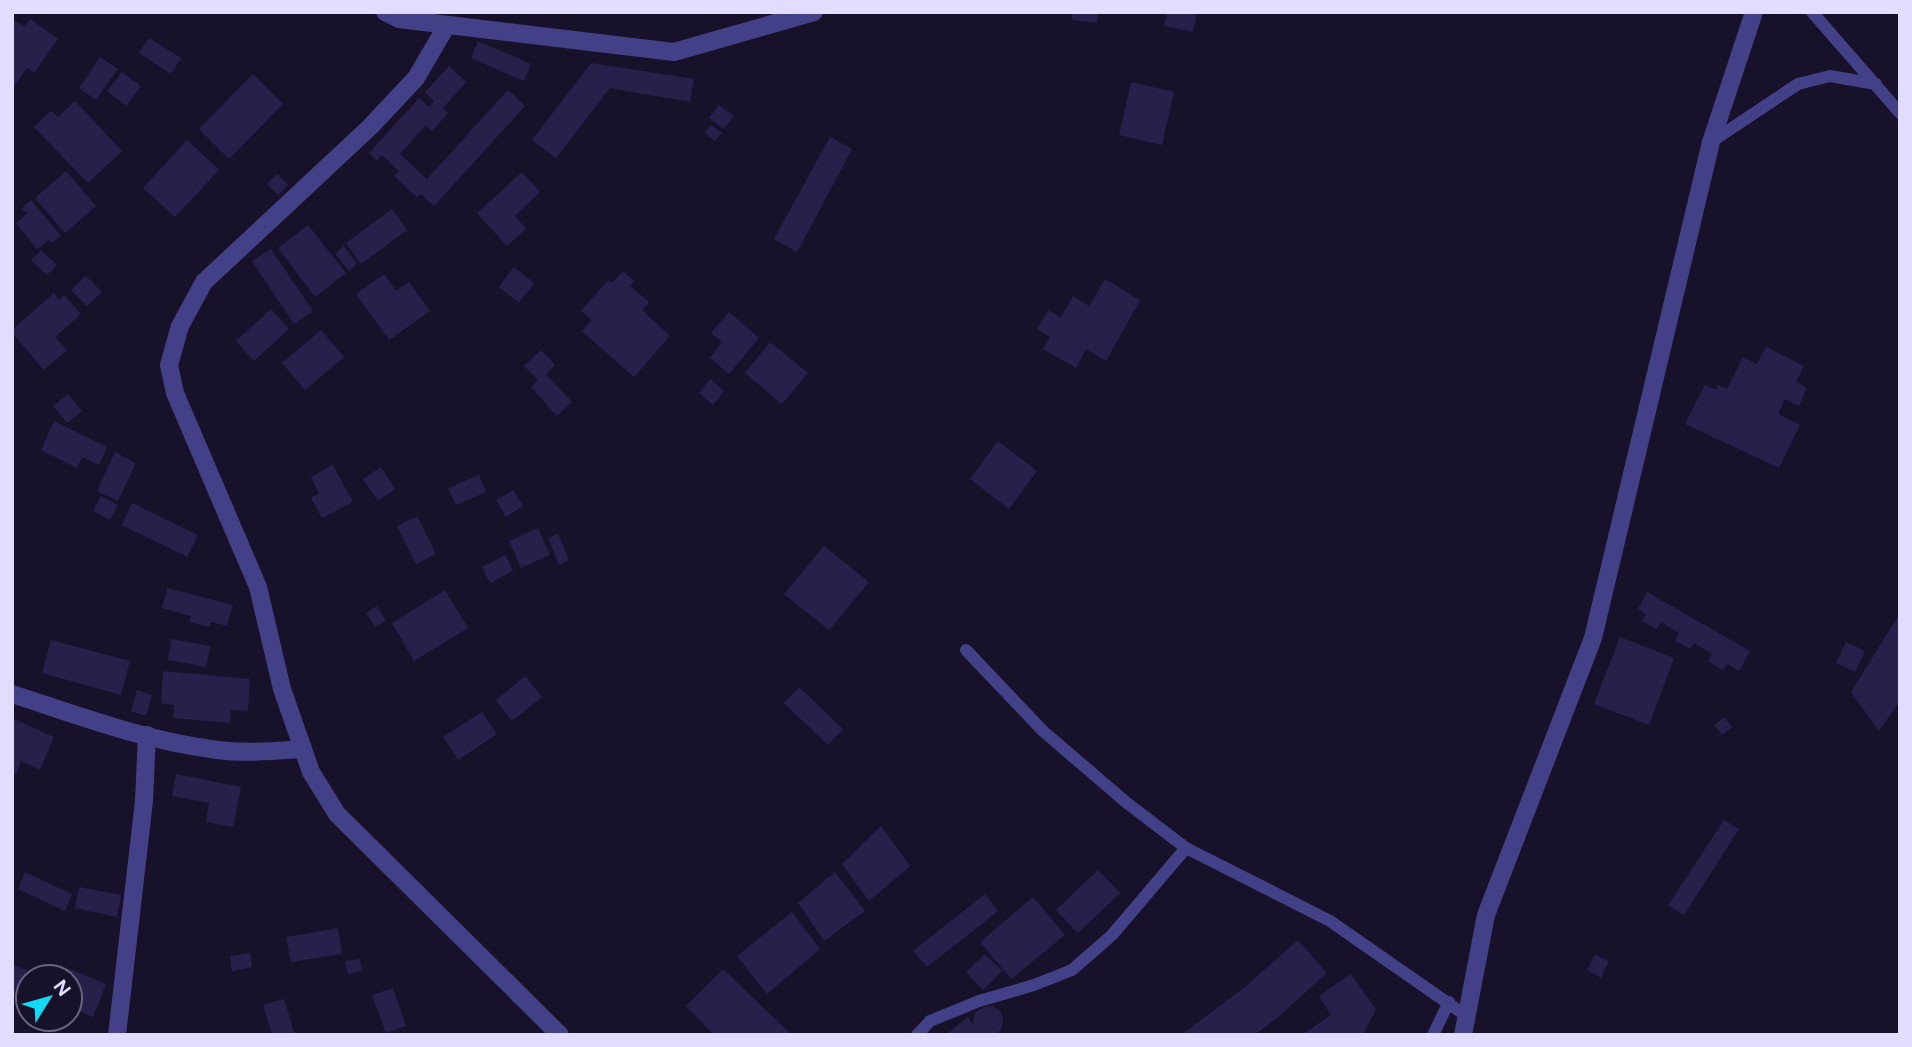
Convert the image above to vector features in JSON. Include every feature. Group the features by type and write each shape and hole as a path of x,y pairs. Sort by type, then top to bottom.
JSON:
{"street":[{"path":"385,12 399,19 674,52 814,12"},
{"path":"1463,1035 1486,915 1593,638 1712,142 1754,12"},
{"path":"447,25 416,78 398,98 204,282 180,326 169,365 175,393 258,587 282,689 312,772 337,814 560,1035"},
{"path":"12,694 121,730 211,750 303,749"},
{"path":"117,1035 145,801 147,735"}],"lane":[{"path":"1812,12 1900,113"},
{"path":"1712,142 1798,84 1830,76 1876,85"},
{"path":"966,650 1043,731 1127,803 1186,848 1330,921 1465,1015"},
{"path":"917,1035 930,1021 979,1001 1034,985 1072,970 1112,935 1186,848"},
{"path":"1433,1035 1449,1002"}],"building":[{"path":"1072,12 1098,12 1097,23 1072,20"},
{"path":"1167,12 1197,12 1193,32 1164,26"},
{"path":"12,19 24,27 30,19 58,39 34,73 27,68 12,89"},
{"path":"149,38 181,58 171,74 139,53"},
{"path":"478,41 531,64 524,81 471,58"},
{"path":"100,57 118,69 96,100 79,88"},
{"path":"591,63 694,79 690,102 610,88 556,158 532,140"},
{"path":"449,66 466,82 443,108 448,113 432,131 426,125 400,154 427,179 508,90 525,106 434,206 421,194 417,197 394,176 399,171 382,155 377,161 369,153 419,98 429,107 434,101 425,92"},
{"path":"122,72 141,86 126,106 107,91"},
{"path":"253,74 283,104 229,159 199,129"},
{"path":"1131,82 1174,92 1162,145 1119,135"},
{"path":"75,101 122,151 88,183 34,127 51,111 58,117"},
{"path":"719,105 734,116 724,129 709,118"},
{"path":"711,125 722,133 715,141 705,133"},
{"path":"830,137 852,149 797,252 774,239"},
{"path":"187,140 219,170 175,217 143,188"},
{"path":"66,171 96,206 65,233 35,198"},
{"path":"522,172 540,192 515,216 526,229 507,246 477,213"},
{"path":"277,174 288,185 278,195 267,184"},
{"path":"31,200 61,236 52,243 49,240 37,249 16,223 27,214 22,208"},
{"path":"392,209 407,230 361,264 346,243"},
{"path":"308,225 346,273 315,297 278,248"},
{"path":"344,246 357,264 349,271 335,254"},
{"path":"271,249 313,311 294,324 252,261"},
{"path":"41,250 57,265 47,275 31,260"},
{"path":"514,267 534,283 519,303 499,287"},
{"path":"623,271 634,281 630,286 649,302 642,310 670,336 634,377 582,331 592,320 581,311 608,280 612,283"},
{"path":"384,274 396,291 409,282 430,311 389,340 356,294"},
{"path":"86,276 102,292 87,306 71,290"},
{"path":"1105,279 1140,300 1106,361 1086,349 1076,368 1043,349 1050,337 1037,329 1048,310 1061,317 1073,296 1089,306"},
{"path":"54,293 59,300 64,295 81,314 55,337 67,350 44,370 12,330"},
{"path":"271,309 289,329 254,361 236,341"},
{"path":"729,312 759,338 729,374 710,358 722,342 711,333"},
{"path":"321,330 344,357 305,390 282,363"},
{"path":"770,342 808,373 782,404 745,373"},
{"path":"1766,347 1804,366 1796,382 1807,388 1799,406 1785,399 1778,414 1800,425 1779,468 1685,424 1705,385 1716,390 1718,385 1727,389 1743,357 1757,364"},
{"path":"541,350 555,365 546,374 572,402 557,416 531,387 538,380 524,366"},
{"path":"710,379 724,391 713,405 699,393"},
{"path":"68,394 82,411 67,423 53,406"},
{"path":"54,421 107,447 99,465 82,457 77,468 41,450"},
{"path":"998,441 1037,471 1009,509 970,479"},
{"path":"115,452 136,463 118,501 97,491"},
{"path":"333,465 353,502 322,518 311,498 319,493 311,477"},
{"path":"381,467 395,489 378,501 363,479"},
{"path":"479,475 486,492 456,505 448,488"},
{"path":"513,490 523,506 506,517 496,500"},
{"path":"101,496 118,505 110,520 93,511"},
{"path":"132,503 198,535 187,557 122,525"},
{"path":"417,516 436,554 416,564 397,526"},
{"path":"538,528 550,555 521,568 509,541"},
{"path":"558,534 569,560 559,565 548,538"},
{"path":"824,546 869,582 829,630 784,594"},
{"path":"506,555 513,571 490,583 482,567"},
{"path":"167,588 233,605 227,626 211,622 209,627 189,622 191,616 162,608"},
{"path":"445,590 468,628 414,661 392,623"},
{"path":"1647,592 1750,651 1739,671 1727,664 1723,670 1708,661 1712,654 1694,643 1690,649 1675,641 1679,633 1661,622 1657,629 1642,621 1646,614 1638,609"},
{"path":"377,606 386,621 375,627 366,613"},
{"path":"1900,613 1900,701 1879,731 1851,692"},
{"path":"1620,637 1674,658 1649,725 1594,704"},
{"path":"171,639 210,646 206,667 168,660"},
{"path":"51,640 130,661 121,695 42,673"},
{"path":"1846,642 1865,651 1855,672 1836,663"},
{"path":"163,671 250,679 248,711 231,710 230,723 173,718 174,705 161,703"},
{"path":"525,676 542,697 512,721 496,700"},
{"path":"799,687 843,729 828,745 784,703"},
{"path":"137,690 152,695 146,716 131,711"},
{"path":"482,712 497,734 458,760 443,737"},
{"path":"1724,717 1732,727 1722,735 1714,725"},
{"path":"12,718 54,737 40,770 21,761 16,774 12,773"},
{"path":"176,774 241,787 233,827 206,822 209,803 172,796"},
{"path":"1724,820 1739,829 1684,915 1668,905"},
{"path":"881,826 910,866 869,901 842,864"},
{"path":"1098,870 1120,893 1078,933 1056,910"},
{"path":"25,872 72,894 65,911 18,889"},
{"path":"835,872 865,911 824,941 798,903"},
{"path":"79,887 121,895 117,917 75,908"},
{"path":"985,894 998,911 927,967 913,951"},
{"path":"1033,897 1065,935 1011,979 980,942"},
{"path":"792,912 820,949 767,994 737,956"},
{"path":"338,928 342,954 291,962 286,937"},
{"path":"1298,940 1327,973 1276,1019 1254,1035 1181,1035 1245,987"},
{"path":"250,953 252,967 232,971 230,956"},
{"path":"985,954 1002,971 983,990 966,972"},
{"path":"1595,955 1609,961 1601,978 1587,970"},
{"path":"360,959 362,971 348,974 345,961"},
{"path":"12,964 14,998 12,1002"},
{"path":"723,969 792,1035 714,1035 686,1006"},
{"path":"1351,974 1376,1009 1363,1035 1302,1035 1331,1015 1319,996"},
{"path":"84,975 106,984 93,1017 84,1013"},
{"path":"393,988 406,1026 386,1033 372,995"},
{"path":"284,999 295,1035 272,1035 263,1005"},
{"path":"992,1006 1000,1011 1003,1019 997,1034 946,1035 968,1017 974,1026 976,1012"}]}
